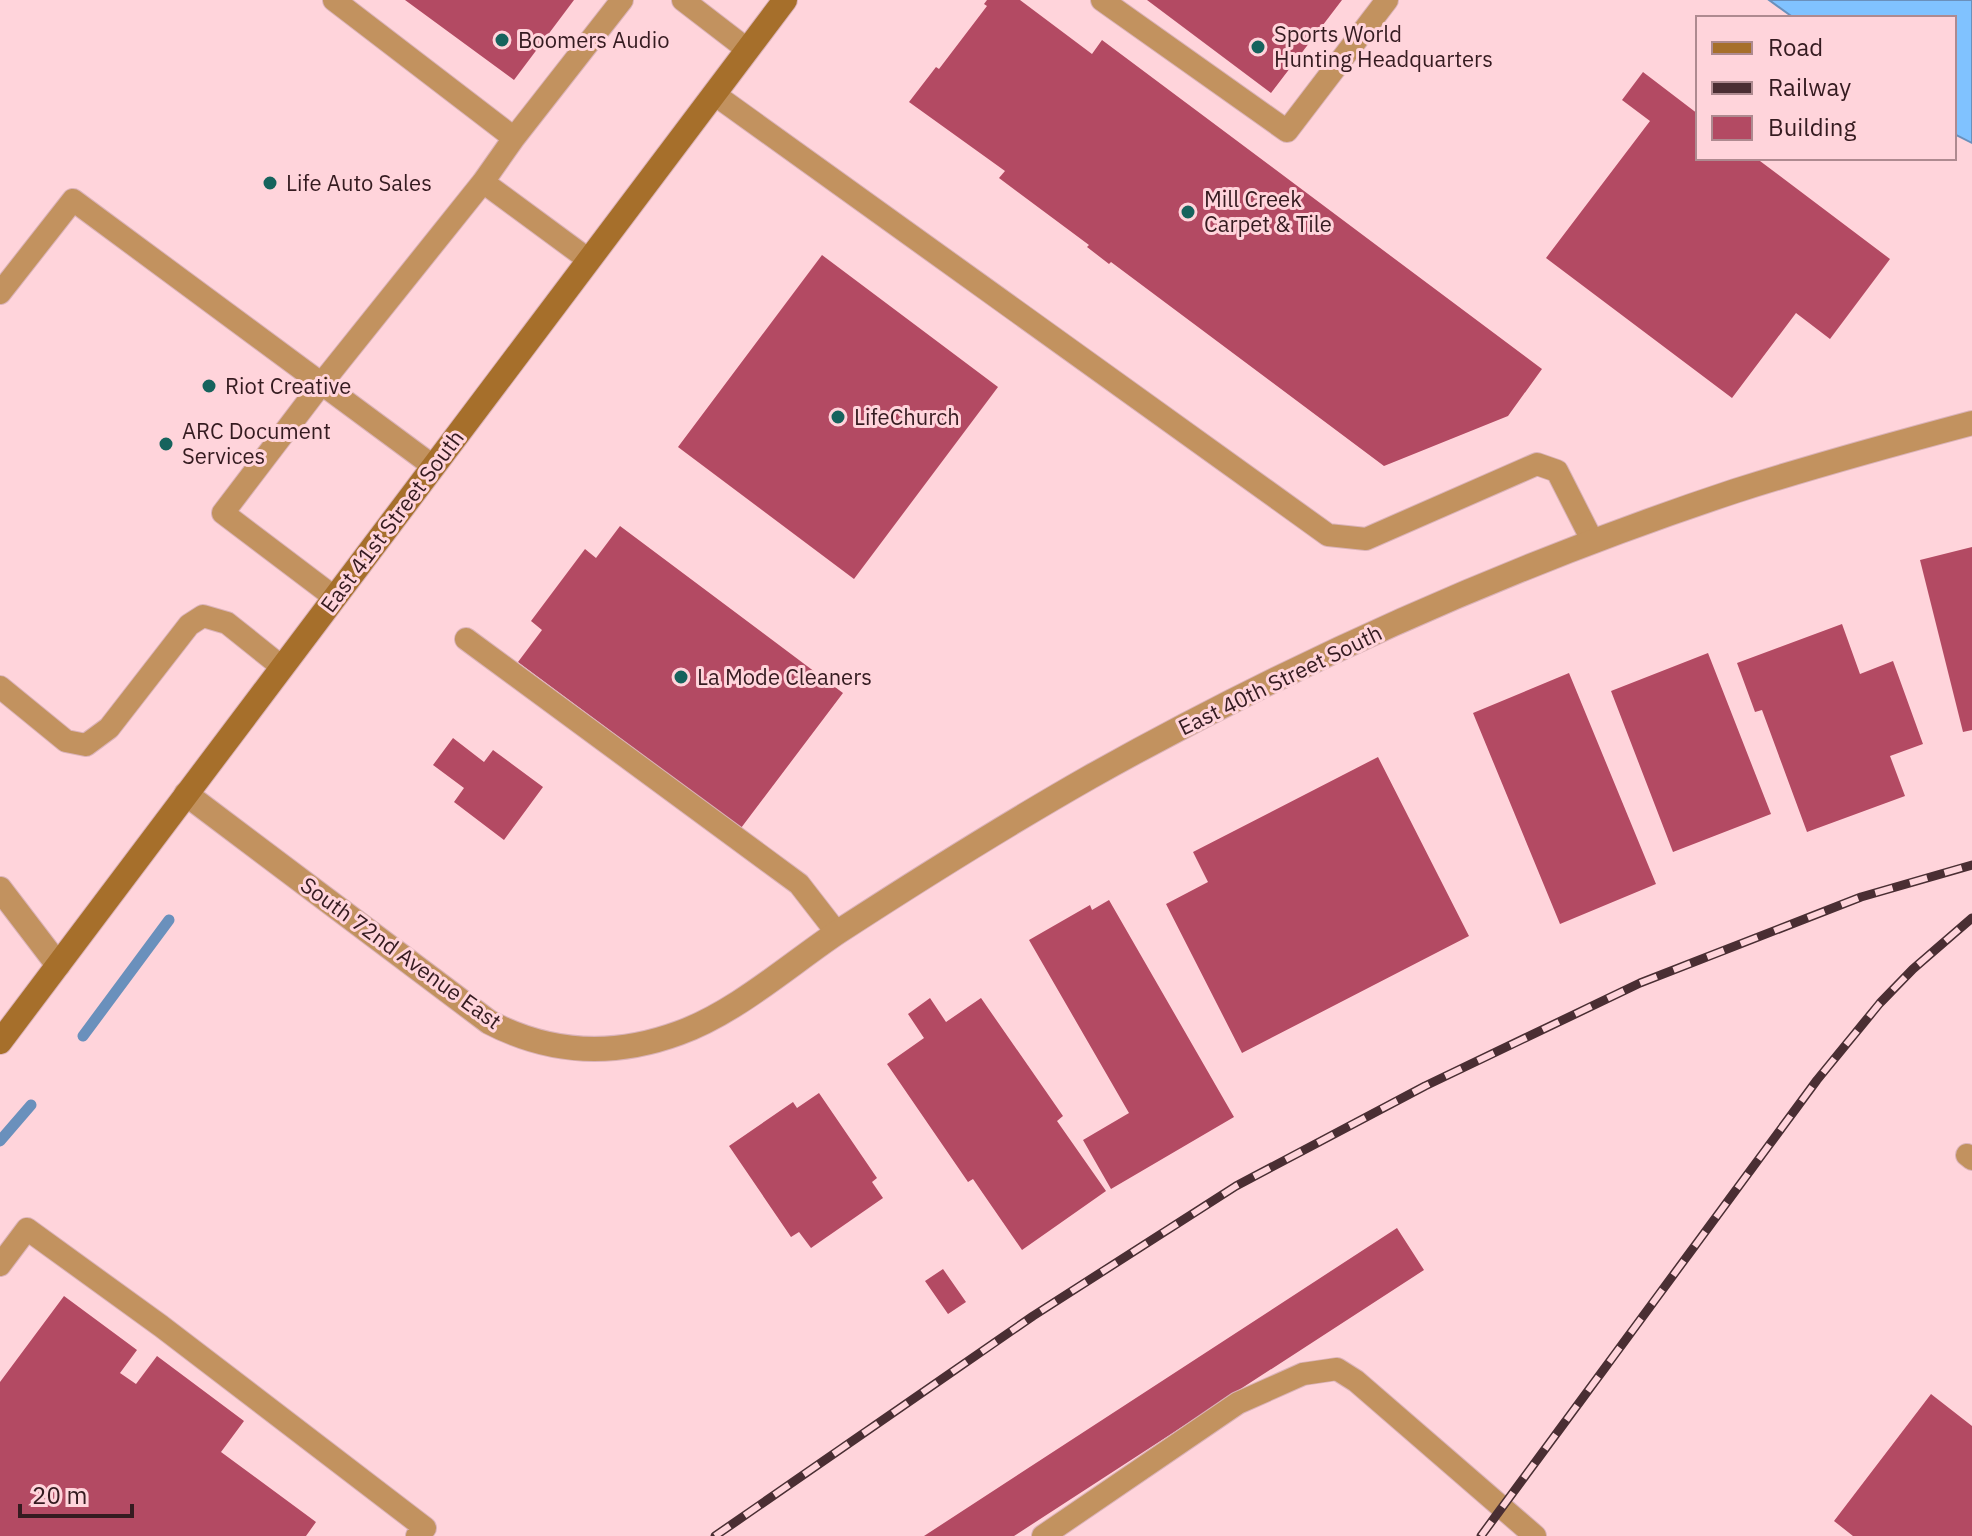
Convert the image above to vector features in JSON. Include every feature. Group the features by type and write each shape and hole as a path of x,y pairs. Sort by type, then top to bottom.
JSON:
{"main road":[{"name":"East 41st Street South","path":"0,1042 785,0"}],"street":[{"name":"East 40th Street South","path":"640,1045 683,1032 728,1008 837,933 1020,817 1270,682 1393,625 1593,542 1803,470 1972,423"},
{"name":"South 72nd Avenue East","path":"186,794 489,1022 516,1036 569,1049 605,1050 640,1045"},
{"path":"0,889 58,965"}],"lane":[{"path":"334,0 514,138"},
{"path":"334,597 223,513 622,0"},
{"path":"683,0 748,50"},
{"path":"1102,0 1287,131 1387,0"},
{"path":"714,94 1328,535 1366,539 1537,464 1557,471 1593,542"},
{"path":"483,182 589,260"},
{"path":"0,293 73,200 433,466"},
{"path":"0,687 66,741 86,745 109,728 189,625 203,616 227,623 282,667"},
{"path":"466,639 799,884 837,933"},
{"path":"2,1260 27,1229 161,1326 425,1528 417,1536"},
{"path":"1043,1536 1238,1403 1303,1374 1337,1369 1356,1381 1535,1536"}],"water":[{"path":"1769,0 1972,0 1972,143 1956,135 1956,16 1791,16"}],"building":[{"name":"Boomers Audio","path":"405,0 574,0 514,80"},
{"name":"Mill Creek Carpet & Tile","path":"987,0 1020,0 1092,54 1102,40 1542,369 1508,416 1384,466 1111,262 1109,264 1087,247 1089,245 999,178 1005,171 909,102 936,67 939,69 987,6 984,4"},
{"name":"Sports World Hunting Headquarters","path":"1147,0 1342,0 1271,93"},
{"path":"1643,72 1696,112 1696,160 1759,160 1890,259 1830,339 1796,313 1732,398 1546,258 1650,121 1622,100"},
{"name":"LifeChurch","path":"822,255 998,387 854,579 678,447"},
{"name":"La Mode Cleaners","path":"620,526 843,693 741,828 518,662 542,630 531,621 585,549 596,558"},
{"path":"1972,547 1972,730 1963,732 1920,560"},
{"path":"1842,624 1860,674 1893,661 1923,744 1890,756 1905,796 1807,832 1762,710 1755,712 1737,663"},
{"path":"1708,653 1771,814 1673,852 1611,691"},
{"path":"1569,673 1656,884 1560,924 1473,713"},
{"path":"453,738 484,762 493,750 543,787 504,840 454,802 464,788 433,765"},
{"path":"1378,757 1469,936 1242,1053 1166,904 1208,882 1193,852"},
{"path":"1109,900 1234,1117 1111,1189 1083,1140 1129,1113 1029,940 1090,905 1092,910"},
{"path":"930,998 946,1022 981,998 1063,1116 1057,1121 1106,1191 1022,1250 973,1179 968,1182 887,1064 924,1038 908,1014"},
{"path":"819,1093 877,1178 872,1182 883,1198 811,1248 799,1232 791,1237 729,1146 793,1102 797,1108"},
{"path":"1397,1228 1424,1270 1014,1536 924,1536"},
{"path":"943,1269 966,1302 948,1314 925,1281"},
{"path":"64,1296 137,1350 120,1373 136,1384 157,1356 244,1421 221,1452 316,1522 306,1536 0,1536 0,1382"},
{"path":"1931,1394 1972,1426 1972,1536 1853,1536 1834,1521"}],"waterway":[{"path":"83,1036 169,920"},
{"path":"0,1141 31,1105"}],"railway":[{"path":"715,1536 1033,1316 1236,1186 1425,1086 1640,983 1861,897 1972,865"},
{"path":"1481,1536 1817,1080 1880,1003 1913,969 1972,918"}],"place":[{"name":"Boomers Audio","path":"502,40"},
{"name":"Sports World Hunting Headquarters","path":"1258,47"},
{"name":"Life Auto Sales","path":"270,183"},
{"name":"Mill Creek Carpet & Tile","path":"1188,212"},
{"name":"Riot Creative","path":"209,386"},
{"name":"LifeChurch","path":"838,417"},
{"name":"ARC Document Services","path":"166,444"},
{"name":"La Mode Cleaners","path":"681,677"}]}
